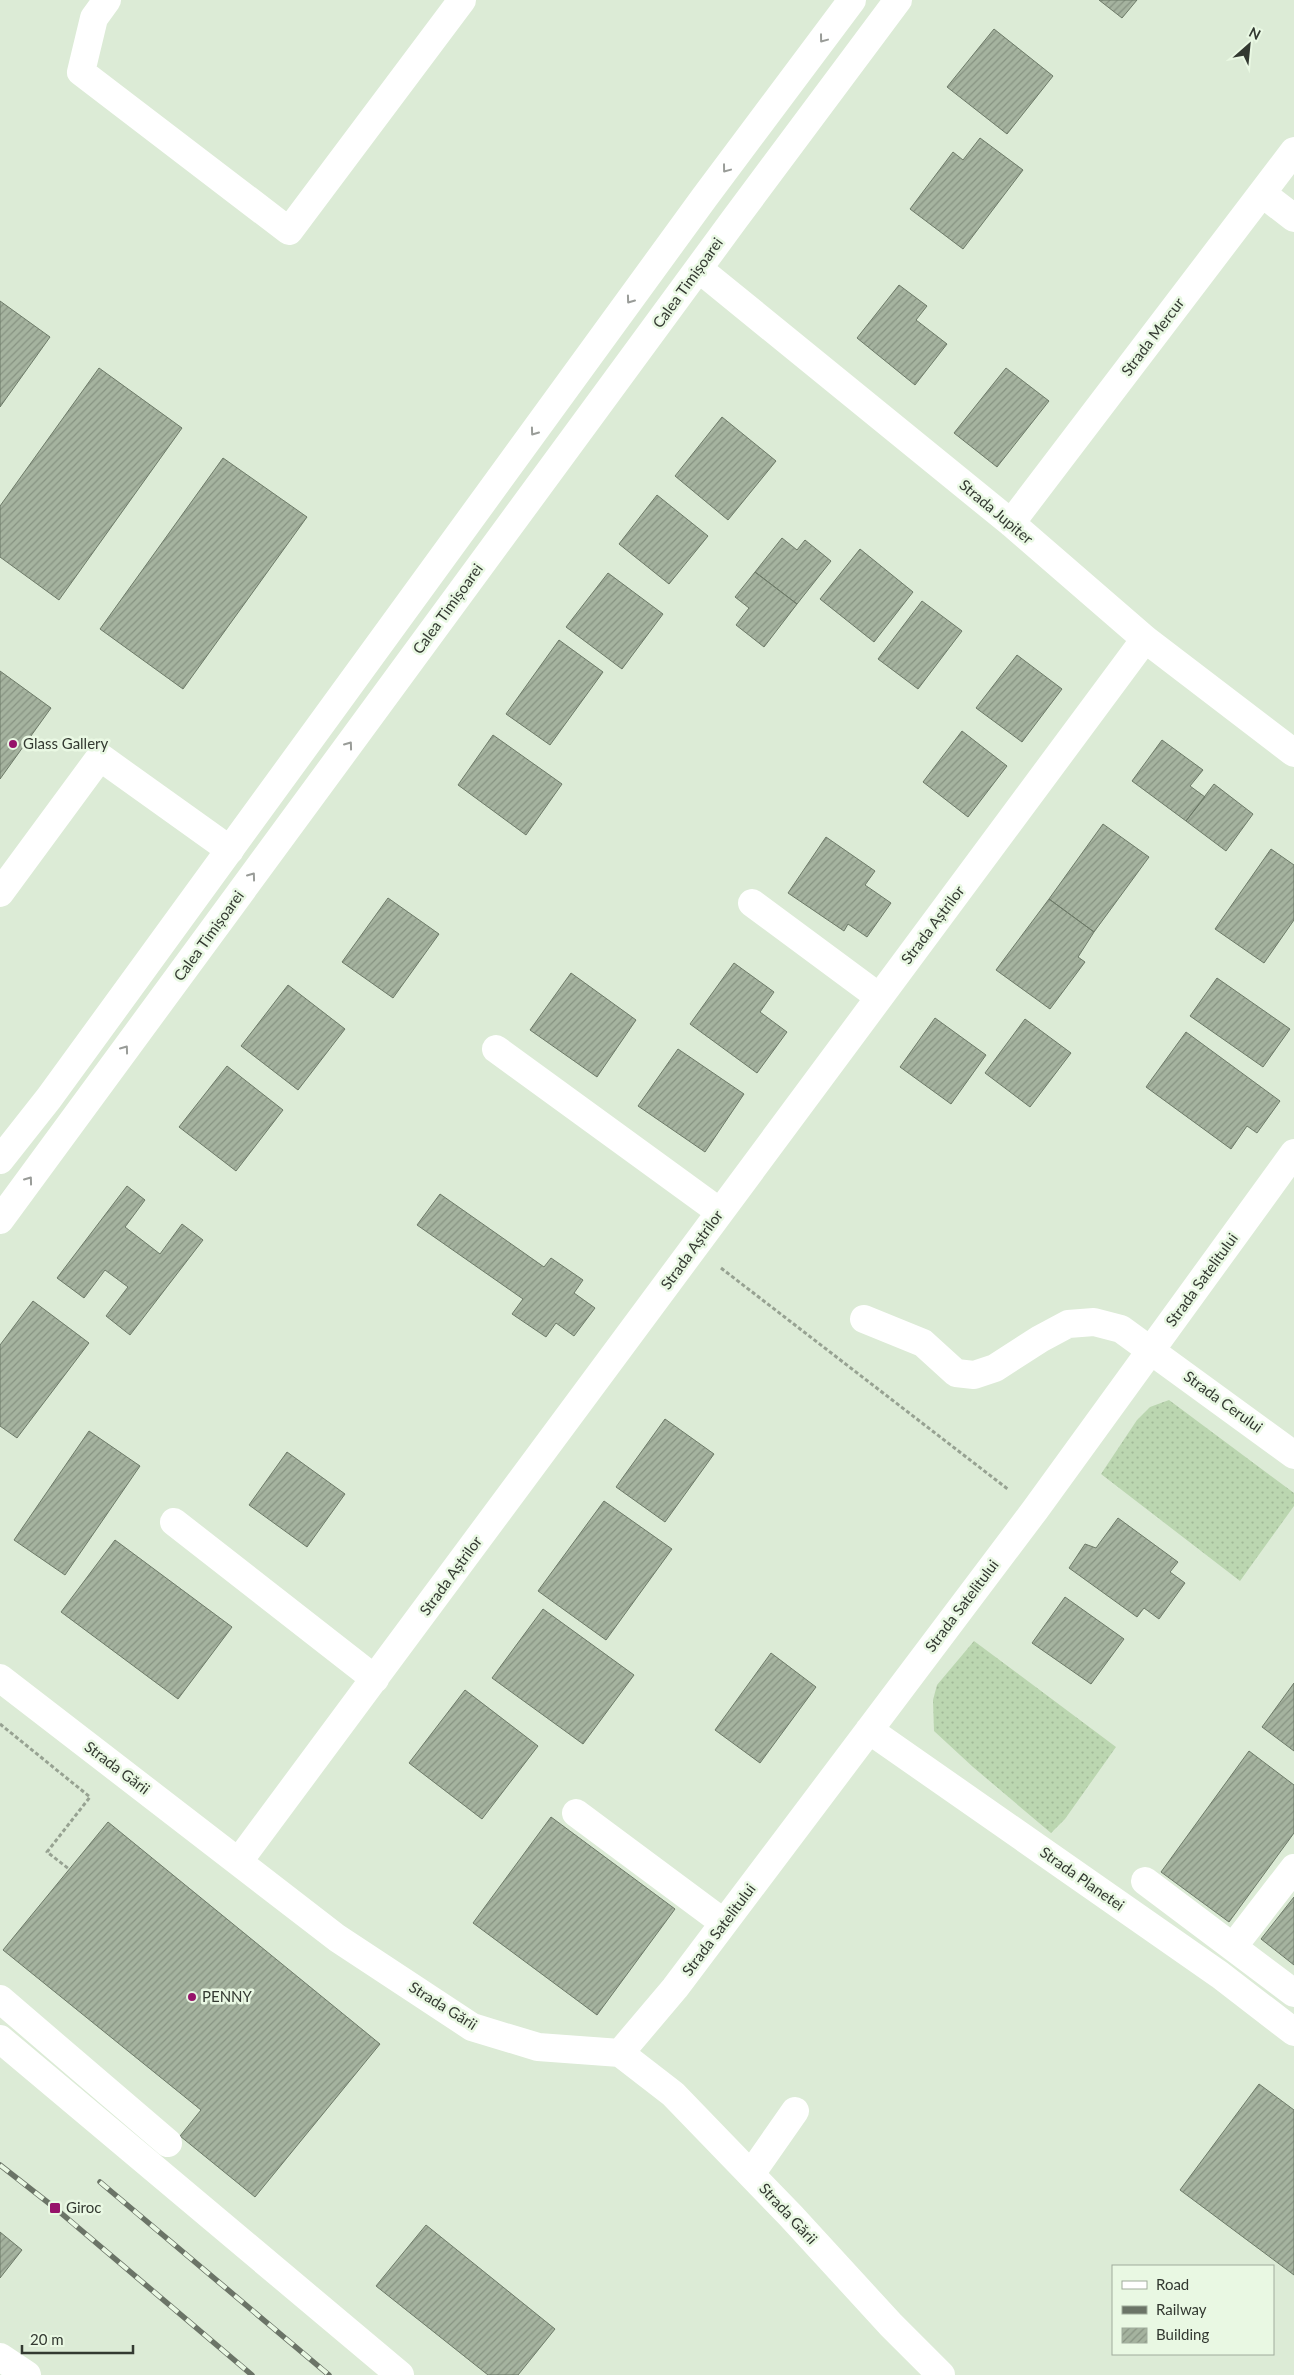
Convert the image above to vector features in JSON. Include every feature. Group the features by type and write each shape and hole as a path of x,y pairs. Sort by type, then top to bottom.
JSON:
{"street":[{"path":"107,0 94,18 82,72 289,231 462,0"},
{"path":"0,1160 48,1098 230,850 704,198 852,0"},
{"name":"Calea Timișoarei","path":"0,1220 898,0"},
{"name":"Strada Mercur","path":"1011,523 1294,151"},
{"path":"1263,194 1294,218"},
{"name":"Strada Jupiter","path":"699,269 1011,523 1145,639 1294,754"},
{"name":"Strada Aștrilor","path":"239,1861 1145,639"},
{"path":"0,893 100,757 230,850"},
{"path":"752,903 879,997"},
{"path":"496,1049 720,1212"},
{"name":"Strada Satelitului","path":"620,2053 675,1988 1035,1510 1294,1153"},
{"name":"Strada Cerului","path":"864,1319 923,1343 956,1373 974,1375 995,1368 1040,1339 1068,1324 1094,1322 1121,1329 1294,1455"},
{"path":"174,1522 375,1679"},
{"name":"Strada Gării","path":"0,1678 337,1938 472,2027 538,2048 620,2053 673,2094 751,2174 891,2325 941,2375"},
{"name":"Strada Planetei","path":"869,1730 1220,1976 1289,2019"},
{"path":"576,1812 724,1923"},
{"path":"1233,1947 1294,1868"},
{"path":"1145,1881 1294,1992"},
{"path":"0,2000 168,2143"},
{"path":"0,2039 400,2375"},
{"path":"751,2174 796,2111"},
{"path":"0,2357 27,2375"}],"path":[{"path":"694,1247 1035,1510"},
{"path":"0,1724 90,1796 47,1852 69,1869"}],"green space":[{"path":"1169,1400 1294,1493 1294,1506 1240,1581 1101,1474 1137,1420 1150,1407"},
{"path":"974,1641 1116,1747 1065,1819 1051,1833 973,1767 934,1731 933,1700 937,1685"}],"building":[{"path":"1099,0 1137,0 1122,18"},
{"path":"994,29 1053,76 1007,134 947,87"},
{"path":"980,138 1023,170 963,249 910,209 953,152 963,160"},
{"path":"899,285 927,306 916,320 947,344 915,385 857,338"},
{"path":"0,301 50,337 0,407"},
{"path":"99,368 182,428 59,600 0,557 0,506"},
{"path":"1006,368 1049,401 997,467 954,433"},
{"path":"722,417 776,461 728,520 675,476"},
{"path":"223,458 307,517 183,689 100,629"},
{"path":"657,495 708,536 669,584 619,544"},
{"path":"782,538 797,550 805,540 831,561 797,604 755,572"},
{"path":"860,549 913,592 874,642 820,599"},
{"path":"755,572 797,604 764,647 736,625 749,608 735,597"},
{"path":"608,573 663,614 622,669 566,627"},
{"path":"922,601 962,631 918,689 878,659"},
{"path":"559,640 603,672 550,745 506,714"},
{"path":"1017,655 1062,689 1022,742 976,708"},
{"name":"Glass Gallery","path":"0,671 51,708 0,779"},
{"path":"962,731 1007,766 968,817 923,782"},
{"path":"493,735 562,784 526,835 458,785"},
{"path":"1162,740 1203,770 1190,786 1205,797 1186,821 1132,781"},
{"path":"1214,784 1253,814 1226,851 1186,821"},
{"path":"1103,824 1149,857 1094,932 1049,899"},
{"path":"826,837 875,871 865,885 891,903 867,937 848,924 844,931 788,893"},
{"path":"1271,849 1294,865 1294,920 1264,963 1215,929"},
{"path":"388,898 439,934 393,998 342,962"},
{"path":"1049,899 1094,932 1078,957 1085,962 1050,1009 996,970"},
{"path":"734,963 774,992 760,1012 787,1032 757,1073 690,1024"},
{"path":"571,973 636,1020 597,1077 530,1030"},
{"path":"1217,978 1290,1029 1263,1067 1190,1016"},
{"path":"288,985 345,1029 298,1090 241,1046"},
{"path":"935,1018 986,1055 951,1104 900,1067"},
{"path":"1025,1019 1071,1053 1030,1107 985,1073"},
{"path":"1186,1032 1280,1101 1257,1133 1247,1126 1231,1149 1146,1087"},
{"path":"678,1049 744,1094 705,1152 638,1106"},
{"path":"227,1066 283,1110 236,1171 179,1127"},
{"path":"127,1186 145,1200 125,1227 160,1254 182,1224 203,1240 130,1335 106,1316 128,1287 105,1270 84,1298 57,1278"},
{"path":"440,1194 544,1267 551,1258 583,1280 574,1293 595,1308 574,1336 556,1323 546,1337 512,1314 523,1299 417,1225"},
{"path":"33,1301 89,1343 17,1438 0,1426 0,1345"},
{"path":"665,1419 714,1454 665,1522 616,1487"},
{"path":"89,1431 140,1466 65,1575 14,1540"},
{"path":"287,1452 345,1494 307,1547 249,1505"},
{"path":"604,1501 672,1549 606,1640 538,1591"},
{"path":"1118,1518 1178,1562 1170,1572 1185,1583 1159,1619 1144,1608 1137,1617 1069,1568 1085,1544 1096,1548"},
{"path":"115,1540 232,1627 178,1699 61,1612"},
{"path":"1065,1597 1124,1639 1091,1684 1032,1643"},
{"path":"543,1609 634,1675 583,1744 492,1678"},
{"path":"771,1653 816,1687 760,1763 715,1730"},
{"path":"1294,1683 1294,1751 1262,1727"},
{"path":"465,1690 538,1746 482,1819 409,1763"},
{"path":"1249,1751 1294,1785 1294,1833 1229,1922 1161,1872"},
{"path":"551,1817 675,1909 597,2015 473,1923"},
{"name":"PENNY","path":"108,1822 380,2044 255,2197 180,2136 201,2110 3,1950"},
{"path":"1294,1897 1294,1965 1261,1939"},
{"path":"1259,2084 1294,2110 1294,2275 1180,2190"},
{"path":"426,2225 555,2329 518,2375 488,2375 376,2286"},
{"path":"0,2232 22,2250 0,2278"}],"railway":[{"path":"0,2165 55,2208 252,2375"},
{"path":"100,2182 329,2375"}],"place":[{"name":"Glass Gallery","path":"13,744"},
{"name":"PENNY","path":"192,1997"},
{"name":"Giroc","path":"55,2208"}]}
